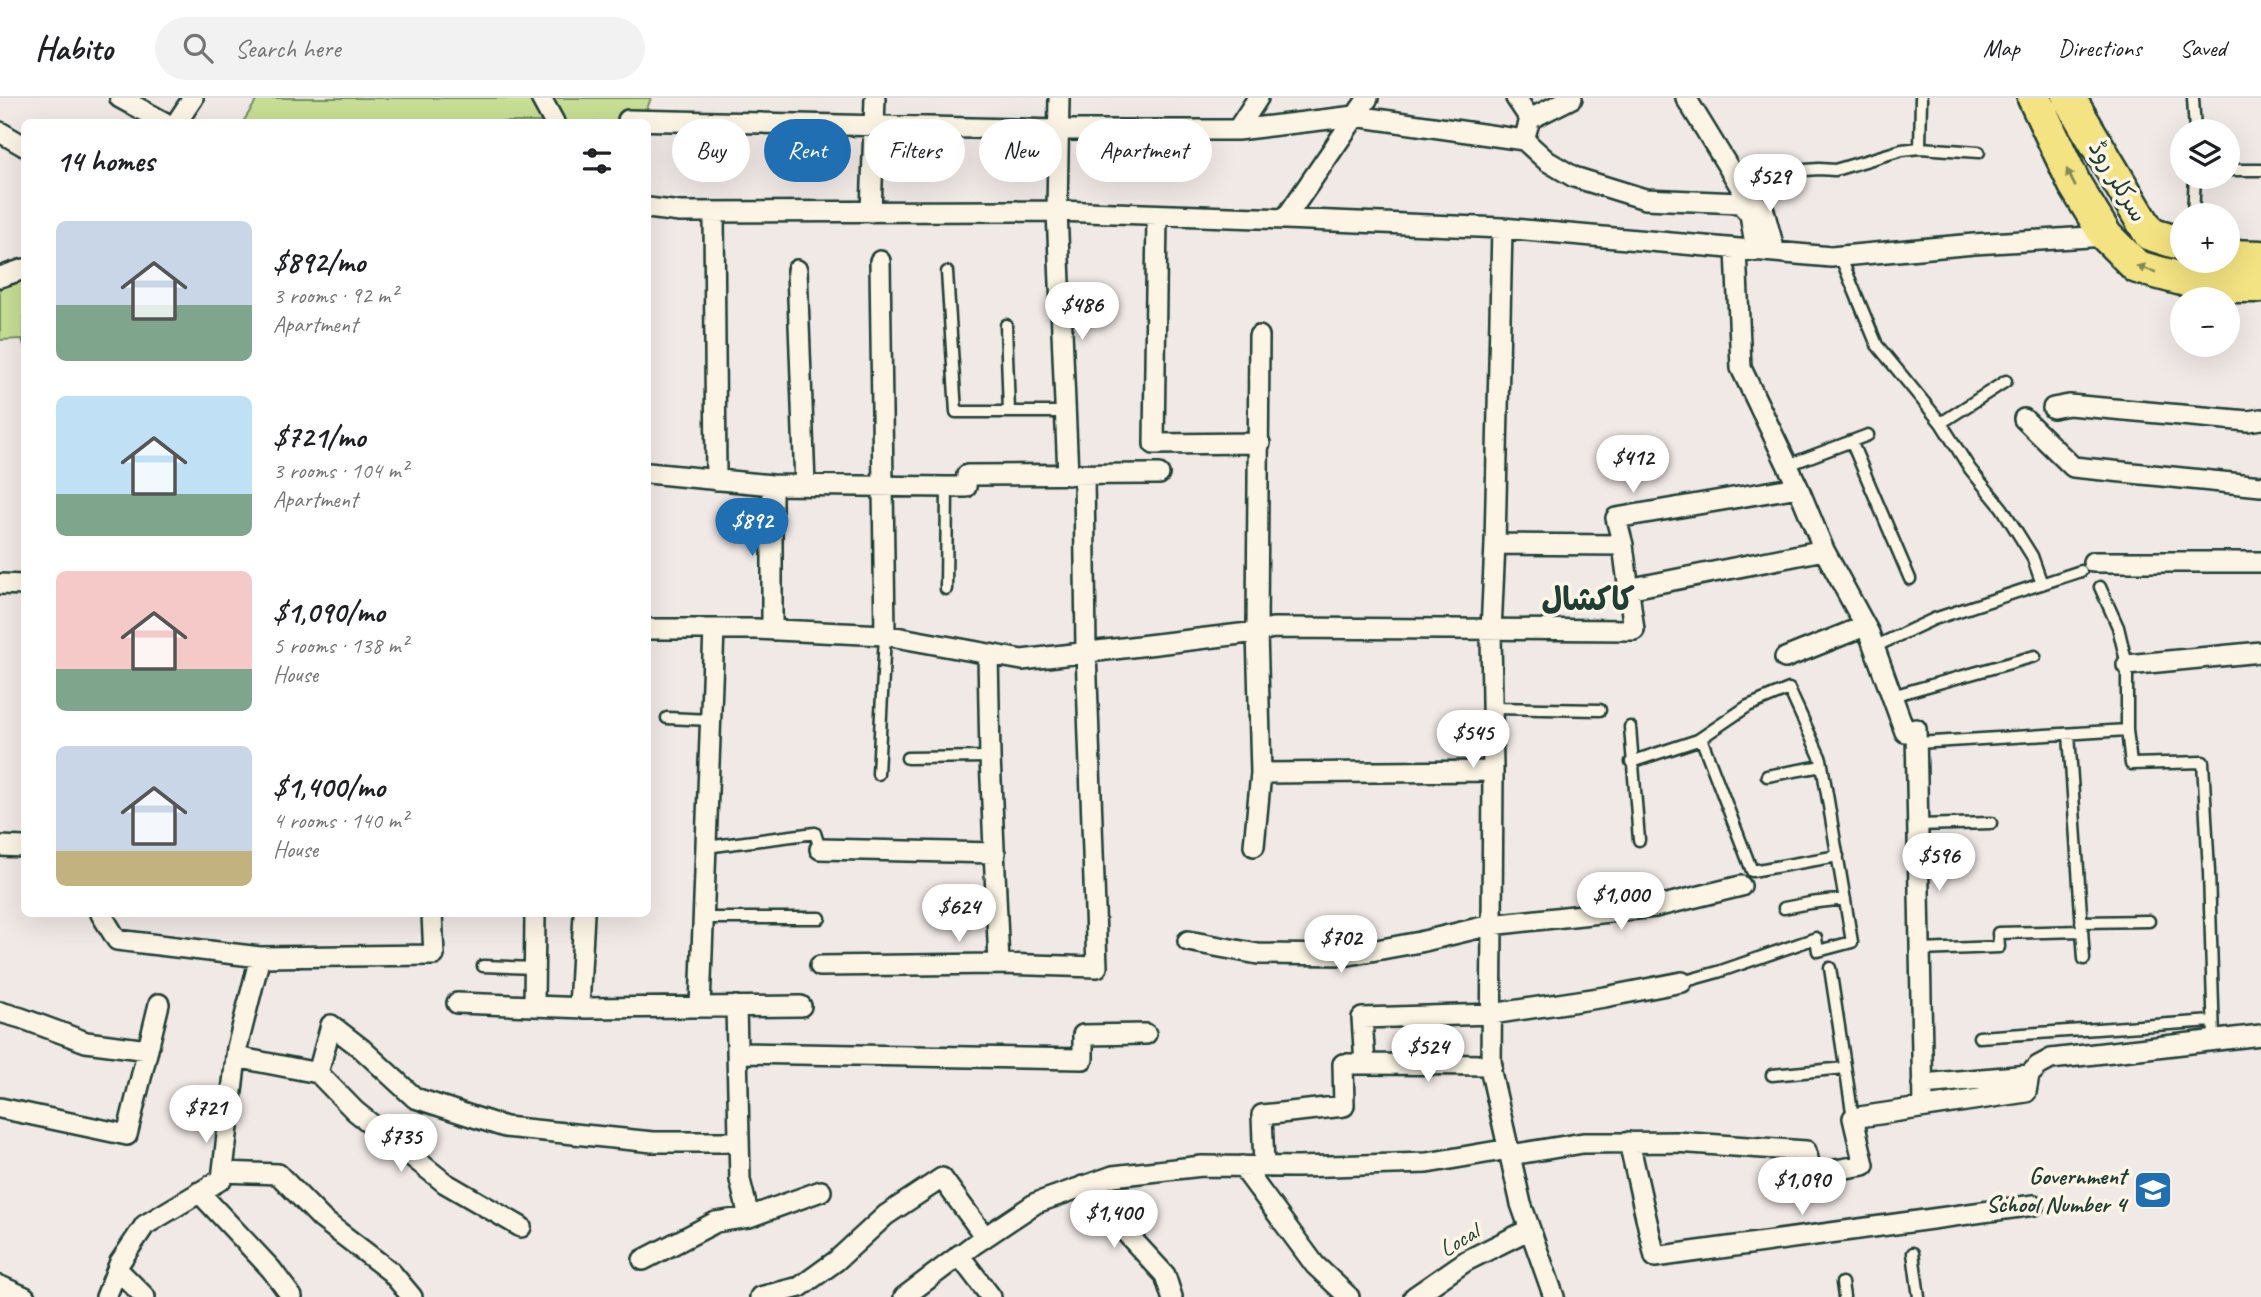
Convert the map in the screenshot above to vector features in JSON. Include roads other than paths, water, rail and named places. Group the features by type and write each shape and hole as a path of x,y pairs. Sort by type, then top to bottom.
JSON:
{"main road":[{"path":"2034,98 2075,185 2106,236 2137,267 2208,286 2261,285"},
{"name":"سرکلر روڈ","path":"2069,98 2150,234 2170,240"},
{"path":"2240,256 2261,257"}],"street":[{"path":"120,98 158,119"},
{"path":"179,119 192,98"},
{"path":"541,98 552,119"},
{"path":"873,119 875,98"},
{"path":"1058,119 1059,98"},
{"path":"1237,130 1258,98"},
{"path":"1285,219 1368,98"},
{"path":"1516,98 1530,119"},
{"path":"1524,140 1530,119 1572,98"},
{"path":"1686,98 1743,191 1763,211 1741,368 1798,487 1824,550 1866,626 1905,732 1916,729 1923,1107"},
{"path":"1062,130 1237,130 1355,116 1524,140 1547,161 1574,177 1644,199 1740,203 1750,214 1756,251"},
{"path":"651,120 865,124"},
{"path":"0,132 21,144"},
{"path":"871,212 872,182"},
{"path":"820,966 999,964 1097,967 1086,651 1076,474 1065,412 1057,182"},
{"path":"651,208 680,212 1057,211 1285,219 1502,228 1831,257 2106,236"},
{"path":"714,212 716,480"},
{"path":"1157,215 1154,444 1260,443"},
{"path":"1502,228 1491,631 1492,1065 1521,1204 1554,1297"},
{"path":"880,261 885,635"},
{"path":"0,277 21,270"},
{"path":"797,270 804,485"},
{"path":"1254,846 1261,773 1257,632 1259,336"},
{"path":"2053,408 2069,405 2248,421 2261,419"},
{"path":"2024,419 2073,467 2261,486"},
{"path":"651,473 772,485 947,487 966,487 967,475 1159,474"},
{"path":"772,485 772,630"},
{"path":"651,629 772,630 885,635 1022,660 1273,628 1634,630 1623,545 1616,518 1798,487"},
{"path":"1495,544 1623,545"},
{"path":"1628,589 1824,550"},
{"path":"2087,567 2261,562"},
{"path":"0,584 21,585"},
{"path":"1784,658 1866,626"},
{"path":"700,1007 714,629"},
{"path":"2127,665 2261,652"},
{"path":"988,654 999,964"},
{"path":"1261,773 1493,771"},
{"path":"0,846 21,847"},
{"path":"820,849 995,853"},
{"path":"1188,941 1258,954 1349,955 1491,925 1655,908 1741,886"},
{"path":"103,917 117,940 260,957 434,955 432,917"},
{"path":"534,1006 536,917"},
{"path":"579,1008 584,917"},
{"path":"106,1297 117,1269 145,1225 222,1178 236,1057 260,957"},
{"path":"1365,1063 1362,1018 1492,1014 1682,982"},
{"path":"457,1003 579,1008 801,1006"},
{"path":"0,1108 127,1135 159,1004"},
{"path":"736,1006 740,1180 749,1217"},
{"path":"0,1012 86,1042 148,1050"},
{"path":"318,1073 331,1025 362,1049 415,1098 505,1127 653,1142 739,1142"},
{"path":"904,1297 959,1255 1036,1203 1113,1176 1202,1166 1427,1163 1583,1143 1629,1142 1676,1142 1807,1151 1812,1174 1864,1165 1853,1118 2026,1093 2029,1075 2051,1059 2214,1030 2261,1035"},
{"path":"737,1052 1083,1059 1083,1035 1146,1034"},
{"path":"236,1057 318,1073 355,1111 445,1183 521,1227"},
{"path":"1264,1166 1262,1115 1344,1106 1343,1064 1492,1065"},
{"path":"1922,1084 2029,1075"},
{"path":"1629,1142 1654,1257 2034,1205"},
{"path":"1242,1166 1315,1265 1349,1297"},
{"path":"223,1172 278,1174 321,1219 391,1272 412,1297"},
{"path":"760,1297 800,1287 836,1261 886,1215 942,1178 985,1237"},
{"path":"1083,1186 1165,1275 1172,1297"},
{"path":"643,1260 716,1223 749,1217 821,1191"},
{"path":"199,1192 271,1269 292,1297"},
{"name":"Local","path":"1424,1294 1466,1261 1530,1229"},
{"path":"959,1255 991,1297"},
{"path":"117,1269 145,1297"},
{"path":"0,1286 25,1297"}],"lane":[{"path":"1920,148 1921,98"},
{"path":"2193,98 2194,119"},
{"path":"1777,172 1835,170 1902,150 1920,148 1979,152"},
{"path":"2240,170 2261,170"},
{"path":"1840,256 1877,345 1941,423 1970,469 2002,508 2032,556 2042,584"},
{"path":"947,272 956,412 1065,412"},
{"path":"1006,326 1010,412"},
{"path":"1941,423 2006,381"},
{"path":"1788,466 1868,435"},
{"path":"1851,442 1910,579"},
{"path":"946,589 947,487"},
{"path":"1874,647 1934,619 2087,567"},
{"path":"1979,1037 2214,1030 2203,762 2131,764 2127,730 2127,665 2118,627 2100,587"},
{"path":"878,774 885,635"},
{"path":"1892,696 2035,656"},
{"path":"1631,762 1702,738 1748,706 1789,688 1822,766 1852,942 1818,951 1816,938 1682,982"},
{"path":"1493,708 1600,710"},
{"path":"667,718 711,720"},
{"path":"1630,727 1639,840"},
{"path":"1917,743 2127,730"},
{"path":"2069,734 2084,959"},
{"path":"1702,738 1752,871 1839,856"},
{"path":"907,758 990,757"},
{"path":"1767,776 1822,766"},
{"path":"1918,825 1991,822"},
{"path":"706,847 815,834 820,849"},
{"path":"1784,908 1845,899"},
{"path":"703,918 820,918"},
{"path":"1920,950 1999,947 1998,933 2149,921"},
{"path":"483,966 535,968"},
{"path":"1830,968 1853,1118"},
{"path":"1772,1075 1845,1068"},
{"path":"1913,1253 1919,1297"},
{"path":"1842,1283 1844,1297"}],"place":[{"name":"Government School Number 4","path":"2153,1190"}],"district":[{"name":"کاکشال","path":"1588,599"}]}
